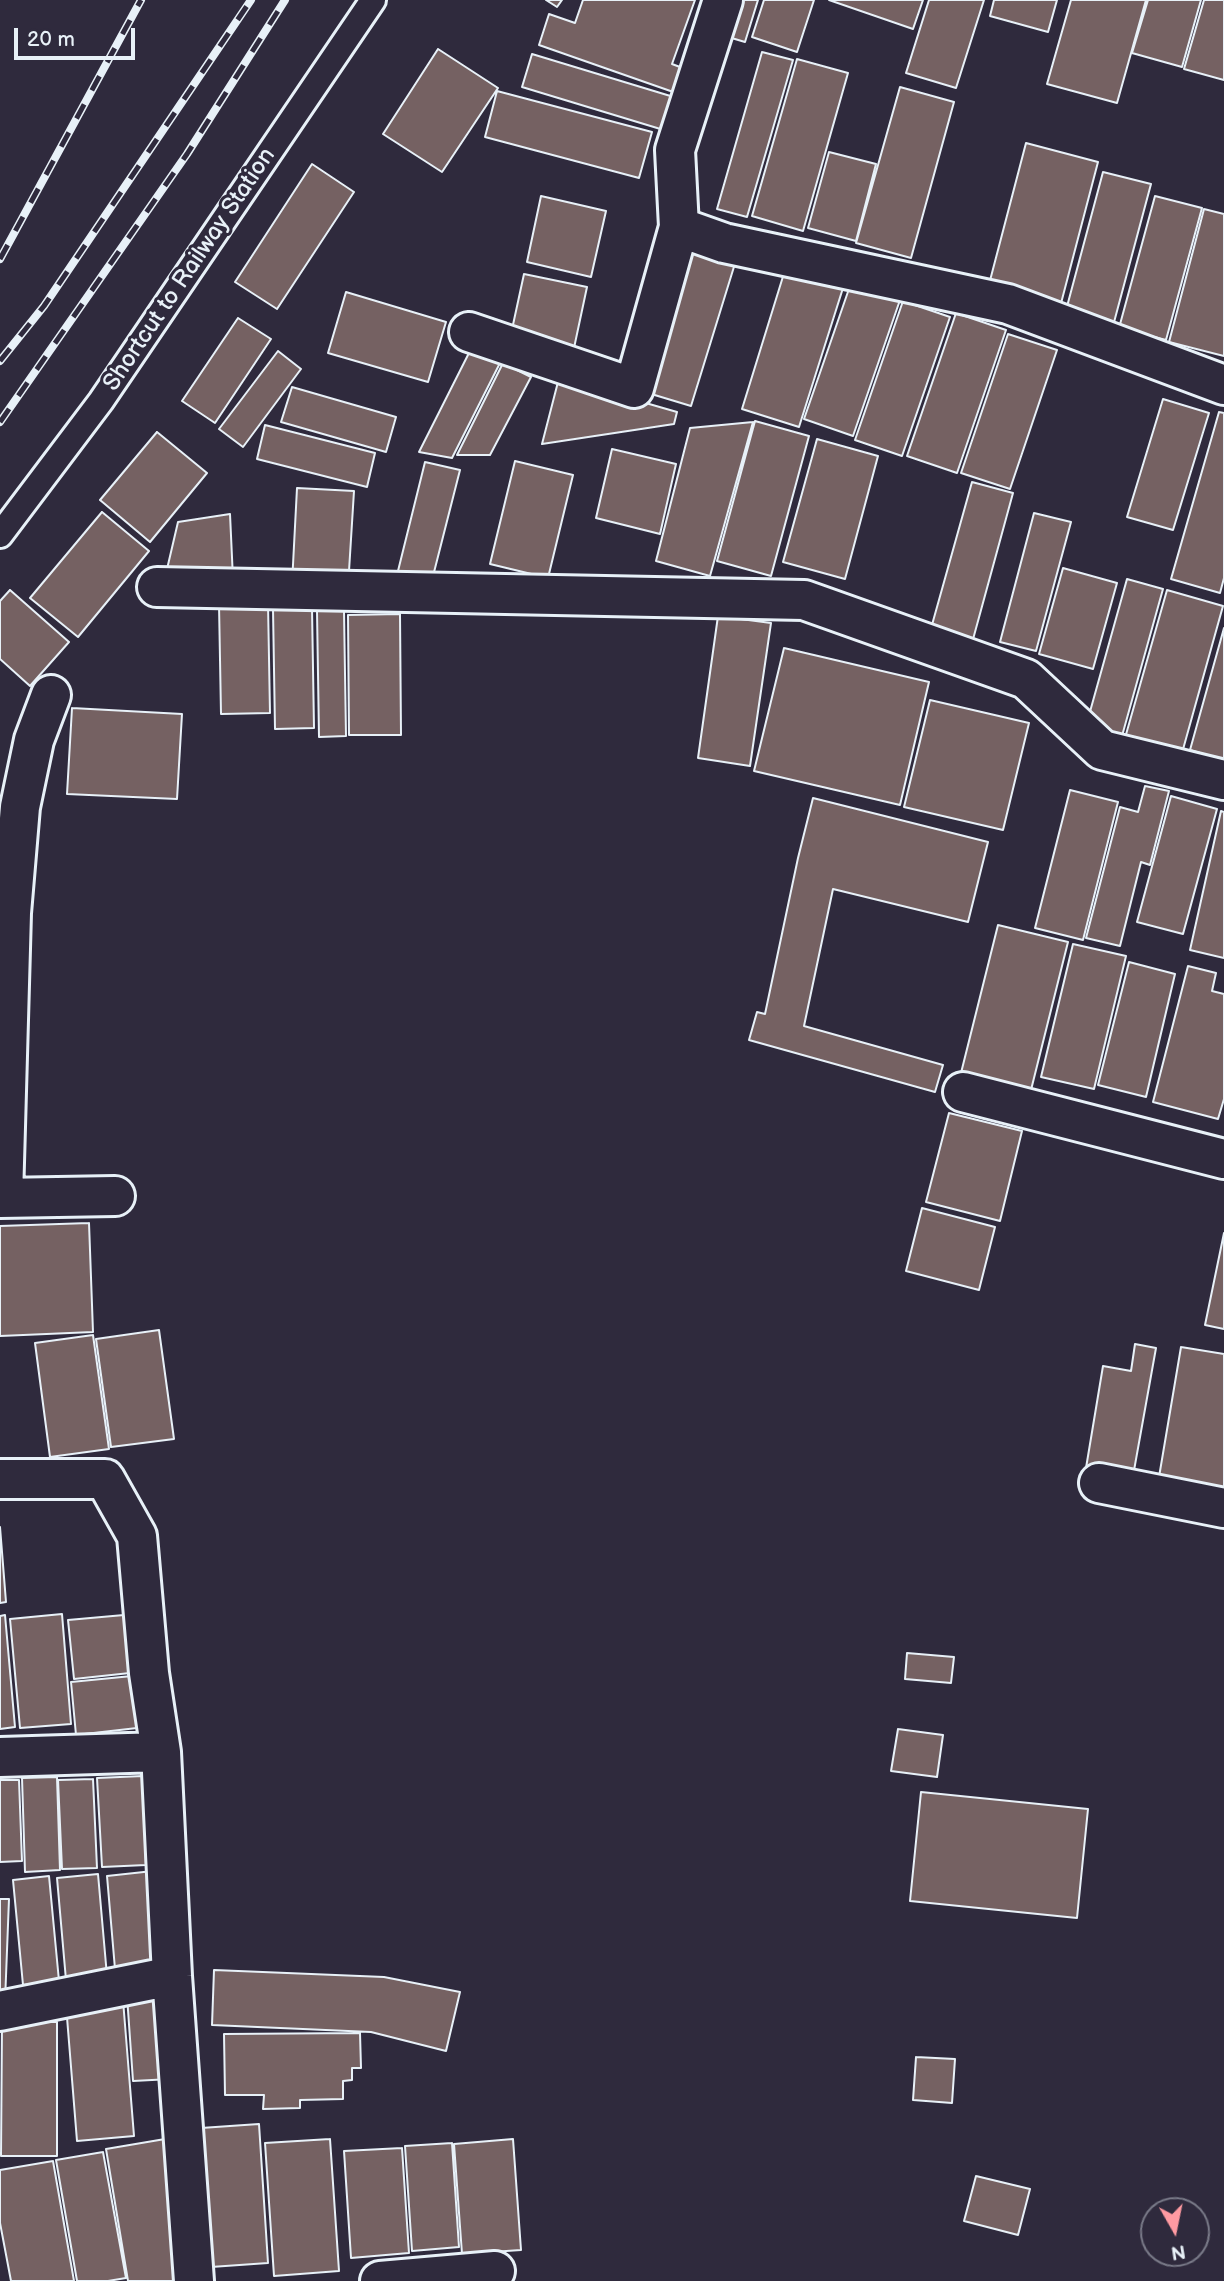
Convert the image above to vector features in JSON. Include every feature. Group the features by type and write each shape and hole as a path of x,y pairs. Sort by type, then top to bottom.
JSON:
{"street":[{"path":"469,332 634,388 679,227 675,150 723,0"},
{"path":"679,227 724,243 1008,304 1224,386"},
{"path":"157,587 804,600 1026,679 1102,750 1224,780"},
{"path":"51,695 34,740 20,807 11,913 1,1198 115,1196"},
{"path":"963,1092 1224,1158"},
{"path":"0,1479 105,1479 137,1536 149,1673 161,1752 172,1976 194,2281"},
{"path":"1099,1483 1224,1508"},
{"path":"0,1757 161,1752"},
{"path":"0,2011 172,1976"},
{"path":"380,2281 495,2271"}],"lane":[{"name":"Shortcut to Railway Station","path":"0,535 101,401 373,0"}],"building":[{"path":"546,0 562,0 557,7"},
{"path":"583,0 695,0 672,64 688,70 679,94 539,45 549,14 575,23"},
{"path":"729,0 758,0 745,42 718,34"},
{"path":"764,0 814,0 797,52 752,37"},
{"path":"829,0 923,0 913,29"},
{"path":"929,0 984,0 956,88 906,73"},
{"path":"994,0 1057,0 1048,32 990,16"},
{"path":"1071,0 1146,0 1117,103 1047,84"},
{"path":"1148,0 1201,0 1182,67 1132,53"},
{"path":"1204,0 1224,0 1224,80 1184,69"},
{"path":"438,49 498,88 442,172 383,134"},
{"path":"762,52 793,60 747,217 717,209"},
{"path":"532,54 677,98 667,131 522,87"},
{"path":"797,59 848,73 803,231 752,216"},
{"path":"900,87 954,102 911,258 856,243"},
{"path":"497,91 652,132 639,178 485,137"},
{"path":"1026,143 1098,162 1059,311 987,292"},
{"path":"829,152 876,164 856,241 808,228"},
{"path":"312,164 354,192 277,309 235,282"},
{"path":"1103,172 1151,184 1113,326 1065,314"},
{"path":"541,196 606,211 591,277 527,262"},
{"path":"1155,196 1202,208 1166,340 1119,328"},
{"path":"1204,209 1224,214 1224,356 1169,342"},
{"path":"693,243 737,257 691,406 648,393"},
{"path":"785,270 843,288 799,427 742,409"},
{"path":"524,274 587,287 574,348 511,334"},
{"path":"851,283 900,300 853,436 804,419"},
{"path":"346,292 446,322 428,382 328,353"},
{"path":"903,301 950,317 902,456 855,440"},
{"path":"956,313 1006,330 957,473 907,456"},
{"path":"238,318 271,339 215,423 182,401"},
{"path":"1008,334 1057,350 1010,489 961,473"},
{"path":"473,345 502,359 452,458 419,452"},
{"path":"278,351 301,369 243,447 219,429"},
{"path":"503,363 531,377 490,455 457,455"},
{"path":"559,378 677,412 674,424 542,444"},
{"path":"292,387 396,417 386,452 281,422"},
{"path":"1163,399 1209,413 1173,530 1127,517"},
{"path":"1219,412 1224,413 1224,578 1220,593 1171,579"},
{"path":"755,421 809,436 771,576 717,561"},
{"path":"753,422 710,576 656,561 690,428"},
{"path":"265,425 375,453 367,487 257,459"},
{"path":"157,432 207,473 150,542 100,500"},
{"path":"817,439 878,456 845,579 783,562"},
{"path":"612,449 676,464 660,534 596,518"},
{"path":"515,461 573,475 548,578 490,564"},
{"path":"425,462 460,470 431,584 397,575"},
{"path":"972,482 1013,493 972,643 930,632"},
{"path":"297,488 354,491 348,587 292,584"},
{"path":"102,512 149,551 78,637 30,598"},
{"path":"1034,513 1071,522 1036,651 1000,642"},
{"path":"230,514 233,579 164,582 178,522"},
{"path":"1063,568 1117,583 1093,669 1039,654"},
{"path":"1127,579 1163,589 1122,736 1086,726"},
{"path":"10,590 69,642 30,686 0,659 0,601"},
{"path":"1167,590 1223,606 1182,753 1125,738"},
{"path":"268,603 270,713 221,714 219,604"},
{"path":"312,608 314,728 275,729 273,609"},
{"path":"317,611 344,611 346,736 319,737"},
{"path":"400,614 401,735 349,735 348,615"},
{"path":"718,616 771,623 750,766 698,758"},
{"path":"1224,628 1224,760 1190,750"},
{"path":"784,648 929,682 900,805 754,771"},
{"path":"930,700 1029,723 1003,830 904,807"},
{"path":"72,708 182,714 177,799 67,794"},
{"path":"1145,786 1169,791 1150,865 1141,862 1120,946 1086,938 1120,807 1138,812"},
{"path":"1070,790 1118,802 1083,940 1035,928"},
{"path":"1171,796 1217,809 1183,934 1137,922"},
{"path":"813,798 988,842 968,922 833,889 804,1026 943,1065 935,1092 749,1040 757,1012 765,1014"},
{"path":"1221,811 1224,812 1224,958 1190,950"},
{"path":"998,925 1068,942 1031,1090 961,1073"},
{"path":"1073,944 1126,956 1094,1089 1041,1077"},
{"path":"1129,962 1175,974 1146,1097 1098,1085"},
{"path":"1188,966 1216,973 1212,991 1224,994 1224,1099 1218,1119 1153,1102"},
{"path":"949,1113 1022,1131 1000,1221 926,1202"},
{"path":"922,1208 995,1227 979,1290 906,1271"},
{"path":"89,1223 93,1332 0,1336 0,1226"},
{"path":"1224,1233 1224,1329 1205,1325"},
{"path":"159,1330 174,1439 111,1447 96,1339"},
{"path":"93,1335 109,1449 50,1457 35,1343"},
{"path":"1135,1344 1156,1348 1133,1476 1086,1468 1103,1366 1131,1371"},
{"path":"1181,1347 1224,1354 1224,1488 1159,1477"},
{"path":"0,1527 6,1602 0,1603"},
{"path":"62,1614 71,1724 20,1728 10,1619"},
{"path":"5,1615 15,1727 0,1729 0,1616"},
{"path":"124,1615 130,1673 74,1679 68,1620"},
{"path":"907,1653 954,1657 951,1683 905,1679"},
{"path":"132,1676 137,1728 76,1735 71,1682"},
{"path":"898,1729 943,1735 937,1777 891,1771"},
{"path":"143,1776 146,1865 102,1867 97,1778"},
{"path":"57,1777 60,1870 25,1872 22,1778"},
{"path":"93,1779 97,1868 62,1869 58,1780"},
{"path":"0,1780 19,1780 22,1861 0,1862"},
{"path":"921,1792 1088,1809 1077,1918 910,1901"},
{"path":"153,1871 162,1964 115,1969 107,1876"},
{"path":"98,1874 107,1976 66,1980 57,1878"},
{"path":"49,1876 59,1981 23,1985 13,1880"},
{"path":"0,1899 9,1899 5,2002 0,2002"},
{"path":"214,1970 384,1977 460,1992 446,2051 371,2032 212,2025"},
{"path":"165,1993 171,2079 133,2081 127,1996"},
{"path":"123,2000 134,2136 77,2141 66,2005"},
{"path":"2,2022 57,2022 57,2156 1,2156"},
{"path":"360,2033 361,2068 352,2068 352,2080 343,2081 343,2099 300,2100 300,2108 263,2109 264,2095 225,2095 224,2034"},
{"path":"916,2057 955,2059 952,2103 913,2100"},
{"path":"259,2124 268,2263 211,2267 201,2128"},
{"path":"165,2139 183,2281 128,2281 106,2149"},
{"path":"330,2139 339,2271 274,2276 265,2143"},
{"path":"513,2139 521,2250 462,2254 454,2144"},
{"path":"452,2143 459,2247 412,2251 405,2146"},
{"path":"402,2148 409,2253 351,2258 344,2151"},
{"path":"103,2152 126,2278 77,2281 56,2160"},
{"path":"53,2161 74,2281 11,2281 0,2223 0,2170"},
{"path":"976,2176 1030,2189 1018,2235 964,2221"}],"railway":[{"path":"0,259 141,0"},
{"path":"0,361 44,306 251,0"},
{"path":"0,422 187,154 285,0"}]}
